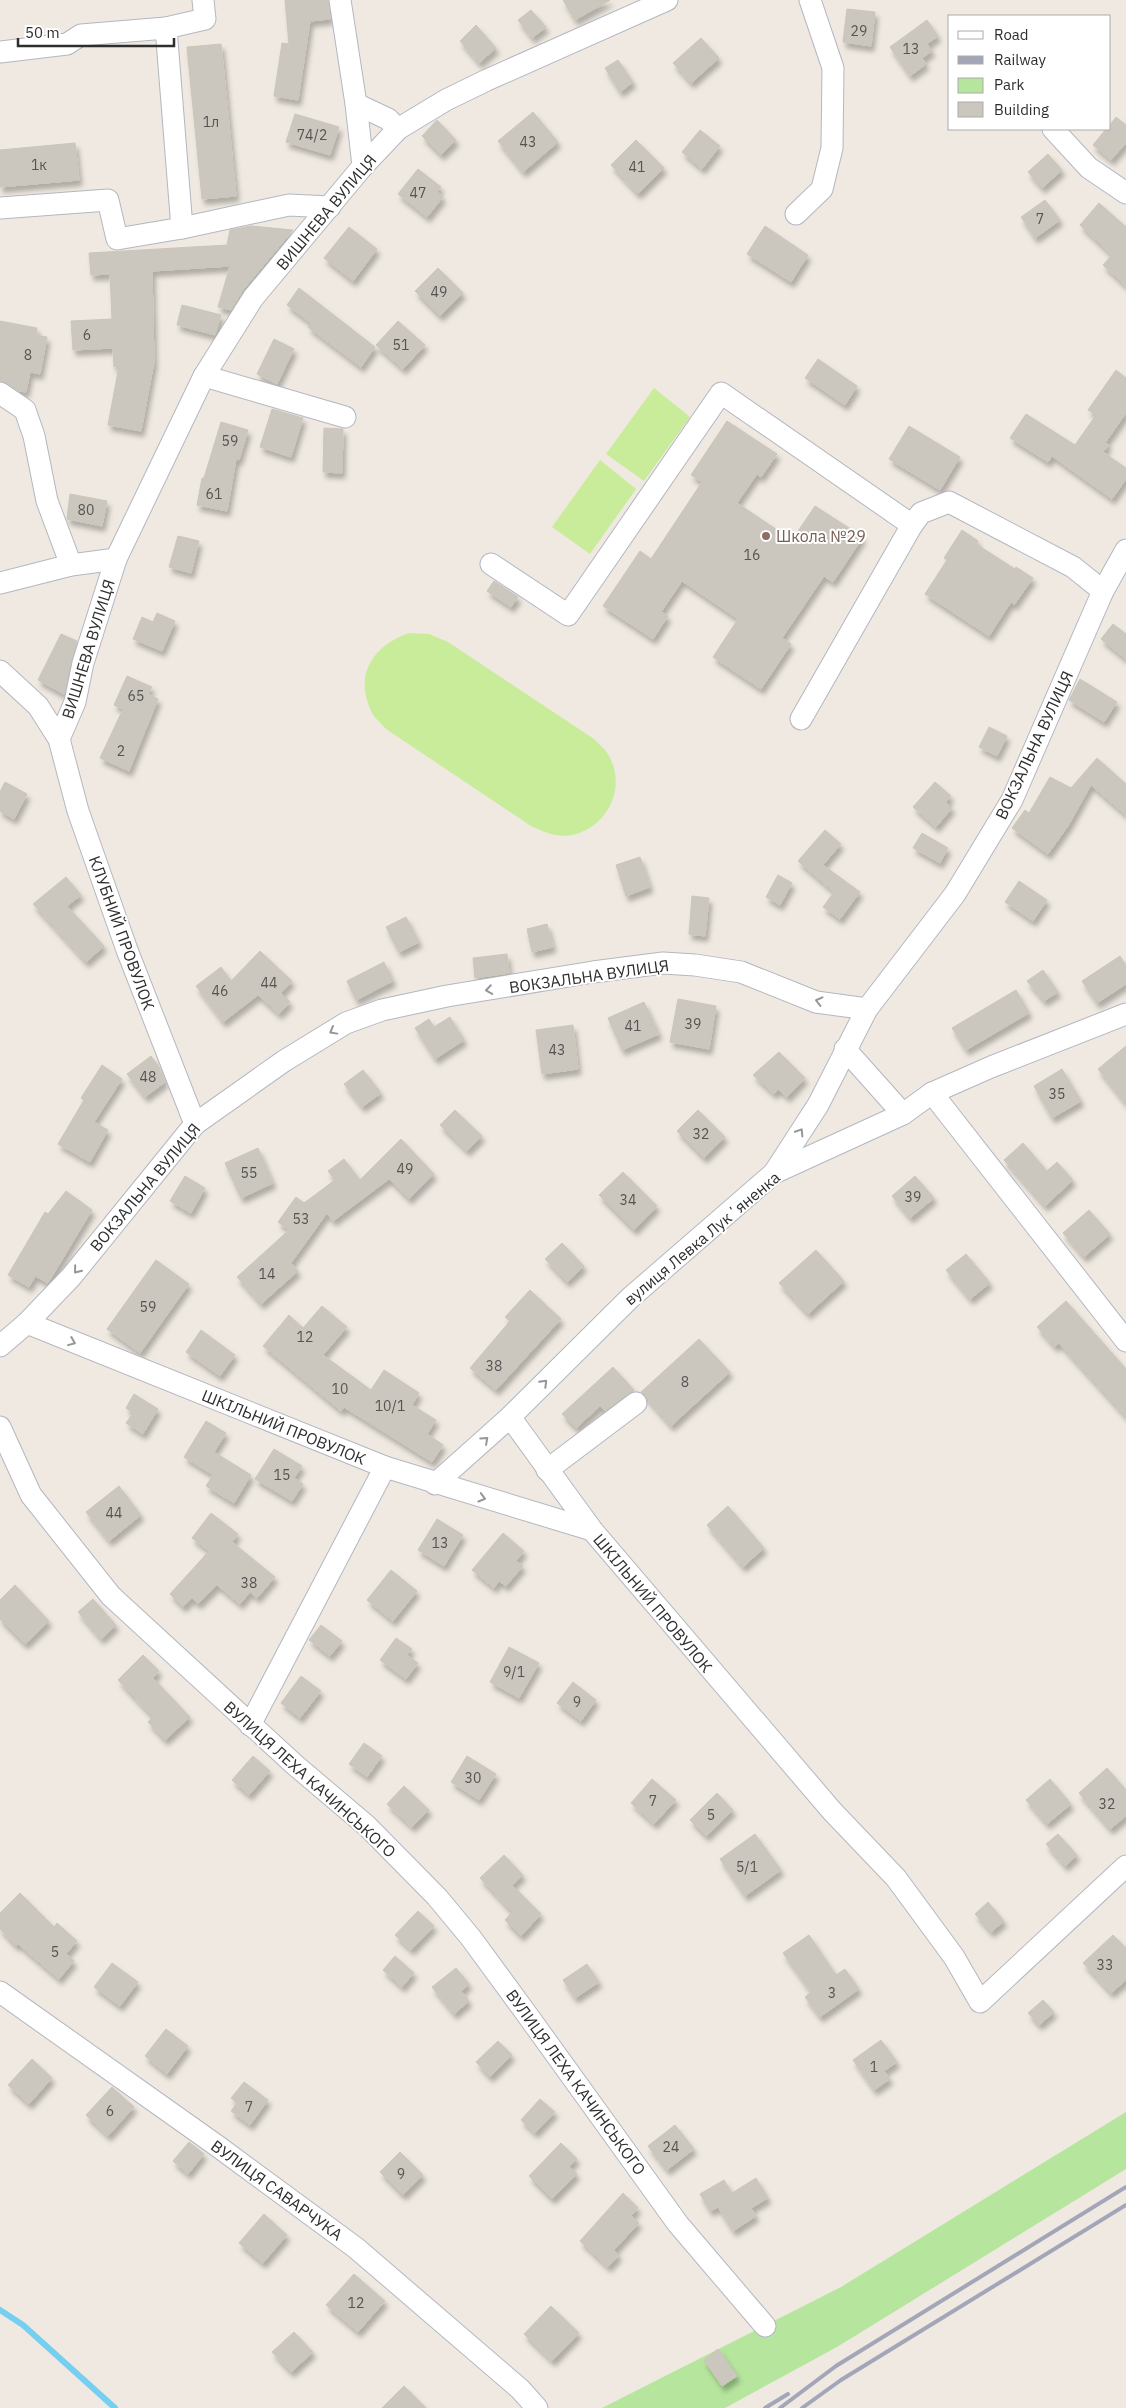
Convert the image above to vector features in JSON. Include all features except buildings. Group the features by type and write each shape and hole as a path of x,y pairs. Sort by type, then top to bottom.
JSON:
{"street":[{"path":"0,52 67,44 82,35 166,28 206,18 204,0"},
{"path":"340,0 356,104 363,166"},
{"name":"ВИШНЕВА ВУЛИЦЯ","path":"59,739 75,702 83,663 116,559 204,376 253,298 363,166 398,129 446,100 487,80 667,0"},
{"path":"796,214 822,189 832,148 833,68 810,0"},
{"path":"166,28 182,228"},
{"path":"356,104 388,119 398,129"},
{"path":"1054,130 1089,168 1126,193"},
{"path":"0,208 108,200 117,239 182,228 289,205 330,207"},
{"path":"204,376 345,416"},
{"path":"0,393 25,410 34,436 47,501 71,565"},
{"path":"491,564 568,614 721,393 912,525"},
{"path":"801,719 920,512 949,502 1074,567 1103,591"},
{"name":"ВОКЗАЛЬНА ВУЛИЦЯ","path":"0,1346 27,1323 71,1278 195,1124 284,1061 346,1023 382,1010 446,996 593,972 663,963 695,965 741,972 816,1002 867,1009 955,894 1012,800 1103,591 1126,550"},
{"name":"ВИШНЕВА ВУЛИЦЯ","path":"0,582 71,565 116,559"},
{"name":"КЛУБНИЙ ПРОВУЛОК","path":"0,671 38,706 59,739 85,830 152,1017 195,1124"},
{"path":"774,1173 818,1105 867,1009"},
{"name":"вулиця Левка Лукʼяненка","path":"436,1484 510,1417 630,1298 774,1173 903,1114 932,1093 991,1067 1126,1014"},
{"path":"845,1049 903,1114"},
{"path":"932,1093 1126,1341"},
{"name":"ШКІЛЬНИЙ ПРОВУЛОК","path":"27,1323 386,1467 436,1484 592,1530 832,1811 896,1878 954,1957 980,2002 1126,1866"},
{"path":"547,1470 636,1403"},
{"path":"510,1417 592,1530"},
{"name":"ВУЛИЦЯ ЛЕХА КАЧИНСЬКОГО","path":"0,1427 31,1495 111,1596 250,1725 367,1826 437,1897 471,1938 526,2012 678,2224 765,2326"},
{"path":"250,1725 386,1467"},
{"name":"ВУЛИЦЯ САВАРЧУКА","path":"0,1992 216,2145 356,2248 520,2389 537,2408"}],"green space":[{"path":"654,388 690,417 644,481 606,454"},
{"path":"600,460 636,489 590,554 552,527"},
{"path":"409,633 429,634 448,642 594,739 609,756 614,768 616,781 610,805 604,815 584,831 566,836 551,834 531,826 386,729 371,711 366,698 366,673 370,663 385,645"},
{"path":"1126,2112 1126,2169 837,2347 725,2408 602,2408 841,2287"}],"waterway":[{"path":"0,2310 23,2325 115,2408"}],"railway":[{"path":"780,2408 836,2366 1126,2187"},
{"path":"802,2408 841,2380 1126,2205"},
{"path":"765,2408 788,2394"}],"place":[{"name":"Школа №29","path":"766,536"}]}
